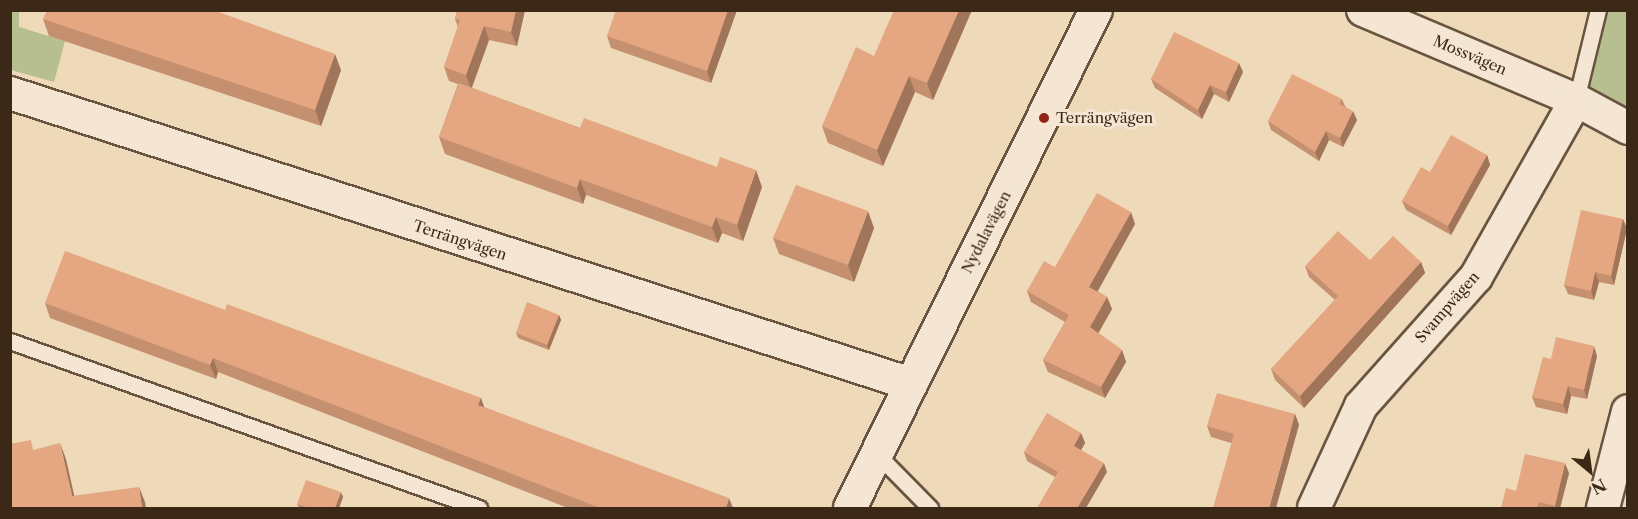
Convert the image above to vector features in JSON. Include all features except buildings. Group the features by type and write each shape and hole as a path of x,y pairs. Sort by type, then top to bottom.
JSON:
{"street":[{"name":"Nydalavägen","path":"850,508 1096,10"},
{"name":"Mossvägen","path":"1363,10 1576,100 1628,128"},
{"name":"Terrängvägen","path":"10,93 911,384"},
{"name":"Svampvägen","path":"1314,508 1361,406 1476,277 1576,100"},
{"path":"1603,508 1628,411"}],"lane":[{"path":"1576,100 1598,10"},
{"path":"10,341 479,508"},
{"path":"878,454 930,508"}],"green space":[{"path":"10,11 19,11 19,27 65,41 54,82 11,70"},
{"path":"1598,11 1627,11 1627,128 1576,100"}],"place":[{"name":"Terrängvägen","path":"1044,118"}]}
